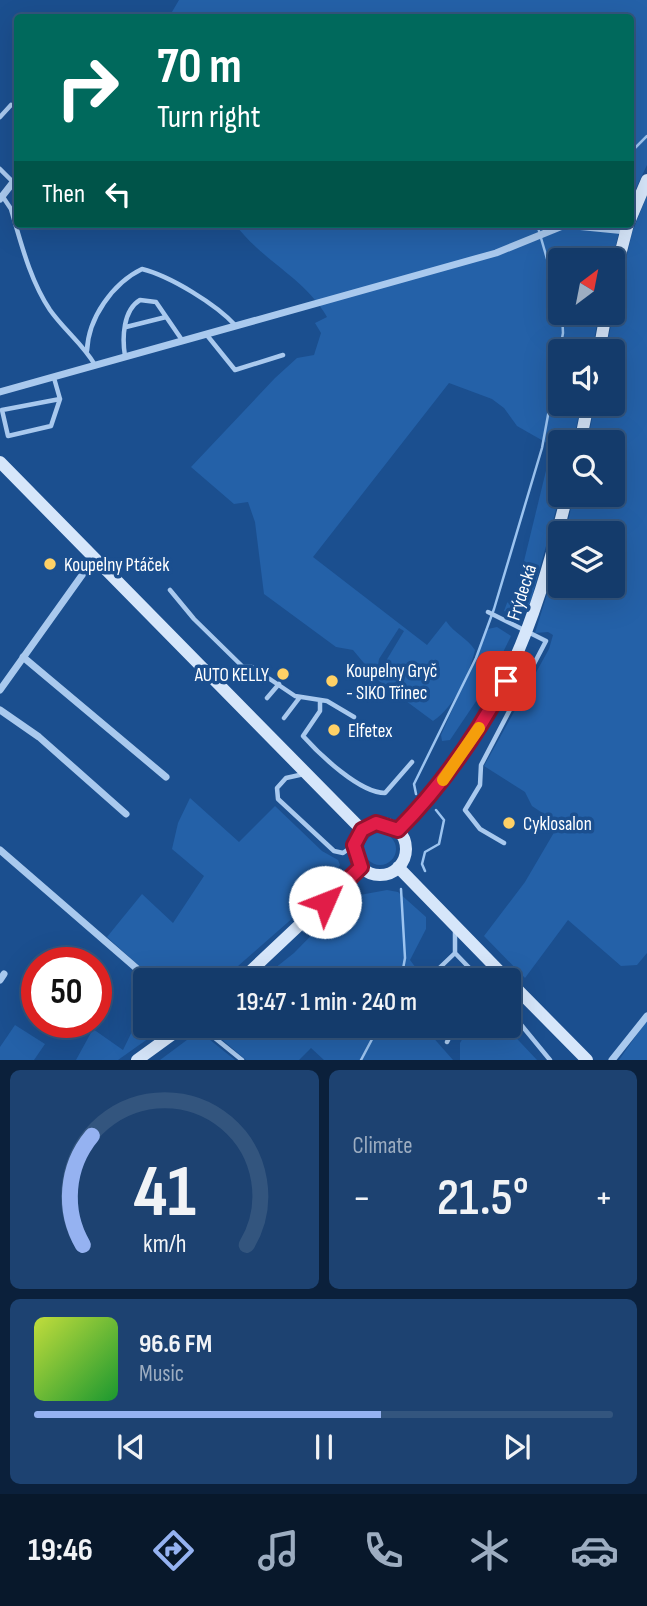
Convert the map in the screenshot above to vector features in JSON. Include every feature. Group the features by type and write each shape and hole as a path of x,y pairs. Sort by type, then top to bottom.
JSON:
{"main road":[{"path":"634,211 647,180"},
{"path":"622,248 627,228"},
{"path":"0,461 222,684 306,775 362,830"},
{"name":"Frýdecká","path":"398,830 436,789 472,739 506,681 529,631 564,507"},
{"path":"376,823 398,830 406,845 406,853 398,867 384,875 368,872 361,867 354,845 362,830 376,823"},
{"path":"254,968 361,867"},
{"path":"398,867 497,968"},
{"path":"521,992 587,1060"},
{"path":"137,1060 167,1038"}],"street":[{"path":"1,197 14,180"},
{"path":"0,392 496,253 556,228"},
{"path":"0,690 95,558"},
{"path":"23,657 166,776"},
{"path":"0,710 39,737 126,814"},
{"path":"0,850 136,968"},
{"path":"612,1060 647,1016"}],"lane":[{"path":"0,117 11,106"},
{"path":"1,197 11,209 14,218"},
{"path":"17,228 39,291 61,325 87,351 95,365"},
{"path":"87,351 87,338 100,310 122,278 142,269 156,272 214,307 236,326"},
{"path":"125,356 123,344 129,309 140,300 156,302 182,340"},
{"path":"126,327 166,317"},
{"path":"205,333 235,370 283,355"},
{"path":"54,377 60,399 51,426 8,436 2,410 60,399"},
{"path":"170,590 194,619 243,667"},
{"path":"488,612 546,641 481,765 480,785 465,810 480,829 504,843"},
{"path":"222,684 243,667 252,667 300,697 342,707 354,717"},
{"path":"267,698 279,684"},
{"path":"284,718 300,697"},
{"path":"320,700 320,710 303,736 356,782 374,793 385,793 412,762"},
{"path":"306,775 286,778 277,788 278,799 334,851 343,853 354,845"},
{"path":"439,968 455,953 457,938 453,924"},
{"path":"455,953 469,968"},
{"path":"521,1025 550,1060"},
{"path":"215,1038 242,1060"},
{"path":"447,1042 449,1038"}],"shaded area":[{"path":"179,0 647,0 647,165 634,193 634,14 171,14"},
{"path":"647,195 647,953 637,965 621,966 568,920 525,978 521,974 521,968 515,968 484,936 525,882 559,824 532,806 525,792 484,766 549,649 553,635 548,632 535,633 548,591 548,598 625,598 625,521 568,521 571,507 625,507 625,430 590,430 593,416 625,416 625,339 608,339 611,326 625,326 625,264 634,228"},
{"path":"238,228 620,228 615,248 548,248 548,326 597,326 594,339 548,339 548,416 579,416 576,430 548,430 548,444 517,426 504,408 492,399 449,383 313,557 427,645 446,621 475,650 460,689 448,707 433,721 379,681 353,650 336,647 264,594 255,522 248,502 234,504 191,467 275,378 297,358 314,355 321,333 315,323 327,317 318,303 257,248","holes":["399,628 404,631 380,671 377,671 379,659"]},
{"path":"548,462 548,507 557,507 553,521 548,521 548,539 529,608 525,603 514,615 504,611 507,603 516,594"},
{"path":"497,627 511,636 487,685 450,740 442,741 441,735 488,629"},
{"path":"190,798 239,842 275,806 322,851 338,860 340,865 327,884 303,909 236,968 142,968 107,937 142,894 173,923 204,876 172,849 178,823"},
{"path":"380,833 392,837 396,849 392,861 380,865 368,861 364,849 368,837"},
{"path":"387,890 398,892 426,917 426,929 410,960 416,968 275,968 294,953 349,897"},
{"path":"647,1020 647,1060 619,1060"},
{"path":"15,1025 21,1029 21,1038 36,1038 45,1044 34,1060 0,1060 0,1047"},
{"path":"133,1030 133,1038 149,1038 118,1060 76,1060 88,1038 106,1038 123,1050"},
{"path":"190,1038 208,1038 235,1060 160,1060"},
{"path":"220,1038 434,1038 453,1060 324,1060 311,1048 299,1060 246,1060"},
{"path":"463,1038 516,1038 537,1060 460,1060 460,1043"}],"waterway":[{"path":"634,149 647,136"},
{"path":"538,228 548,262"},
{"path":"416,794 414,784 476,658 494,609 542,448 563,326"},
{"path":"425,871 422,864 425,852 439,844 444,820 436,810"},
{"path":"401,889 403,968"},
{"path":"361,1060 373,1038"}],"slow traffic":[{"path":"443,780 479,728"}],"place":[{"name":"Koupelny Ptáček","path":"50,564"},
{"name":"AUTO KELLY","path":"283,674"},
{"name":"Koupelny Gryč - SIKO Třinec","path":"332,681"},
{"name":"Elfetex","path":"334,730"},
{"name":"Cyklosalon","path":"509,823"}],"route":[{"path":"325,902 361,867 354,853 357,836 369,825 376,823 384,823 398,830 413,815 436,789 472,739 506,681"}]}
